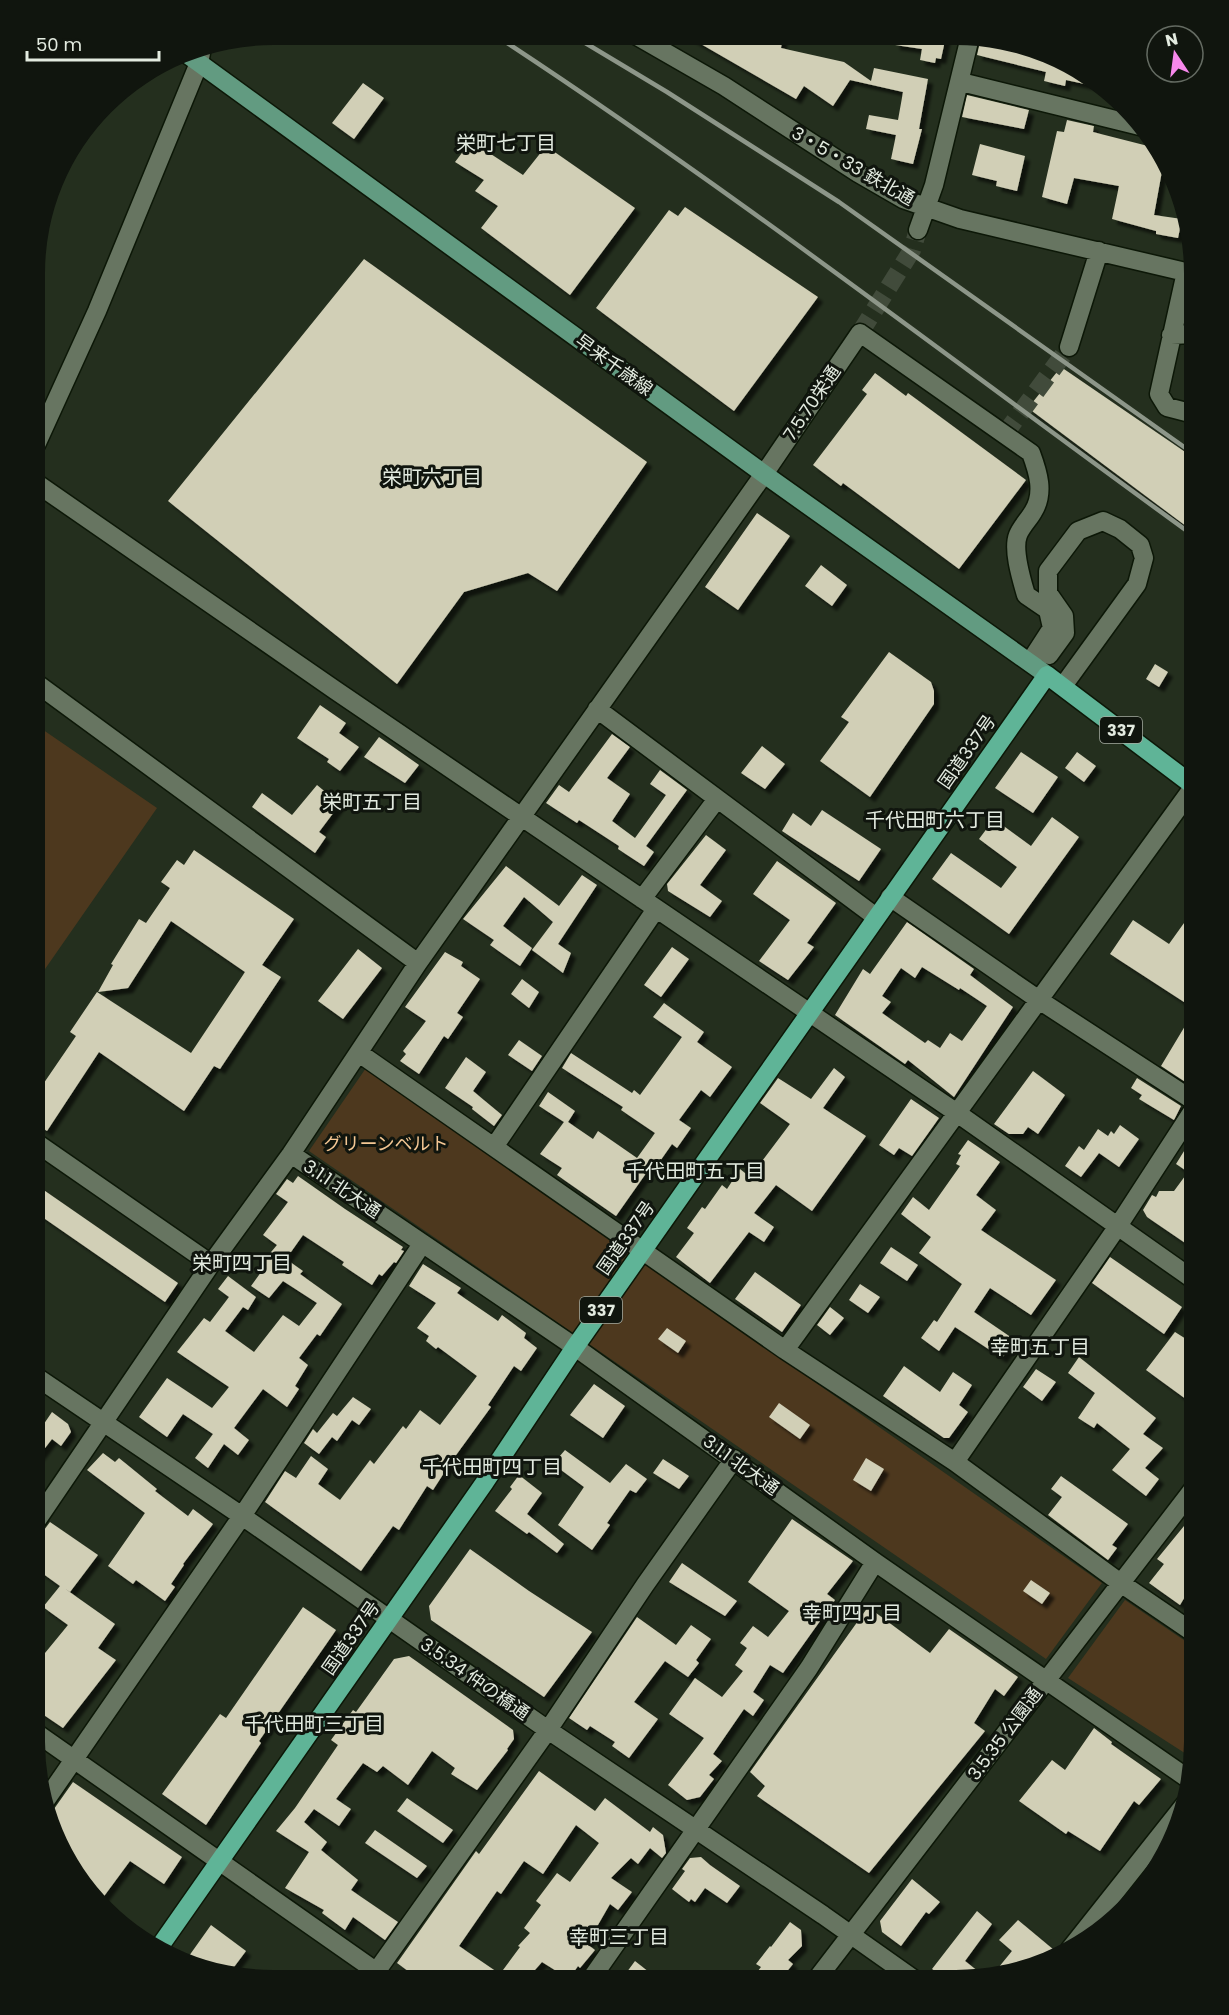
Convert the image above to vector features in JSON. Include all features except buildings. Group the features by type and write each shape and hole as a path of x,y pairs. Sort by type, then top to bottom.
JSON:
{"highway":[{"name":"337","path":"1039,668 1184,778"},
{"name":"国道337号","path":"163,1942 390,1619 575,1347 890,897 1039,668"}],"main road":[{"name":"早来千歳線","path":"202,57 764,474 1039,668"}],"street":[{"name":"3・5・33 鉄北通","path":"667,45 724,86 858,173 903,199 960,219 1184,272"},
{"path":"918,230 934,185 968,45"},
{"path":"45,425 97,311 201,57"},
{"path":"960,82 1127,123"},
{"path":"1069,346 1099,251"},
{"path":"1184,293 1171,335 1159,394 1167,407 1184,411"},
{"name":"7.5.70栄通","path":"45,1507 211,1264 291,1154 418,963 764,474 860,333 1031,453 1039,479 1040,493 1035,509 1017,536 1016,544 1026,595 1048,609 1053,628 1039,668"},
{"path":"1171,335 1184,334"},
{"path":"45,489 808,1014 957,1113 1184,1273"},
{"path":"1039,668 1065,633 1064,616 1048,593 1048,571 1078,531 1103,520 1120,529 1140,545 1144,558 1137,584 1063,686"},
{"path":"45,690 418,963"},
{"path":"597,709 876,917"},
{"path":"494,1147 717,799"},
{"path":"786,1350 1184,800"},
{"path":"890,897 1039,1000 1184,1094"},
{"path":"359,1053 786,1350 955,1462 1122,1584 1184,1626"},
{"path":"955,1462 1118,1226 1184,1124"},
{"path":"45,1149 211,1264"},
{"name":"3.1.1 北大通","path":"291,1154 575,1347 734,1459 874,1562 1182,1774"},
{"path":"51,1793 242,1516 422,1244"},
{"name":"3.5.34 仲の橋通","path":"45,1383 901,1970"},
{"path":"382,1970 645,1585 734,1459"},
{"name":"3.5.35 公園通","path":"824,1970 1184,1501"},
{"path":"598,1970 809,1668 874,1562"},
{"path":"45,1739 370,1970"},
{"path":"1084,1931 1168,1825"}],"green space":[{"path":"45,731 157,808 45,969"},
{"name":"グリーンベルト","path":"366,1068 1102,1583 1046,1659 309,1151"},
{"path":"1125,1600 1184,1640 1184,1753 1068,1678"}],"tunnel":[{"path":"860,333 912,250 918,230"},
{"path":"1004,435 1069,347"}],"railway":[{"path":"510,45 673,156 848,281 1184,529"},
{"path":"589,45 667,92 839,202 1184,447"}],"district":[{"name":"栄町七丁目","path":"506,143"},
{"name":"栄町六丁目","path":"432,477"},
{"name":"栄町五丁目","path":"372,802"},
{"name":"千代田町六丁目","path":"935,820"},
{"name":"千代田町五丁目","path":"695,1171"},
{"name":"栄町四丁目","path":"242,1263"},
{"name":"幸町五丁目","path":"1040,1347"},
{"name":"千代田町四丁目","path":"492,1467"},
{"name":"幸町四丁目","path":"852,1613"},
{"name":"千代田町三丁目","path":"314,1724"},
{"name":"幸町三丁目","path":"619,1937"}]}
